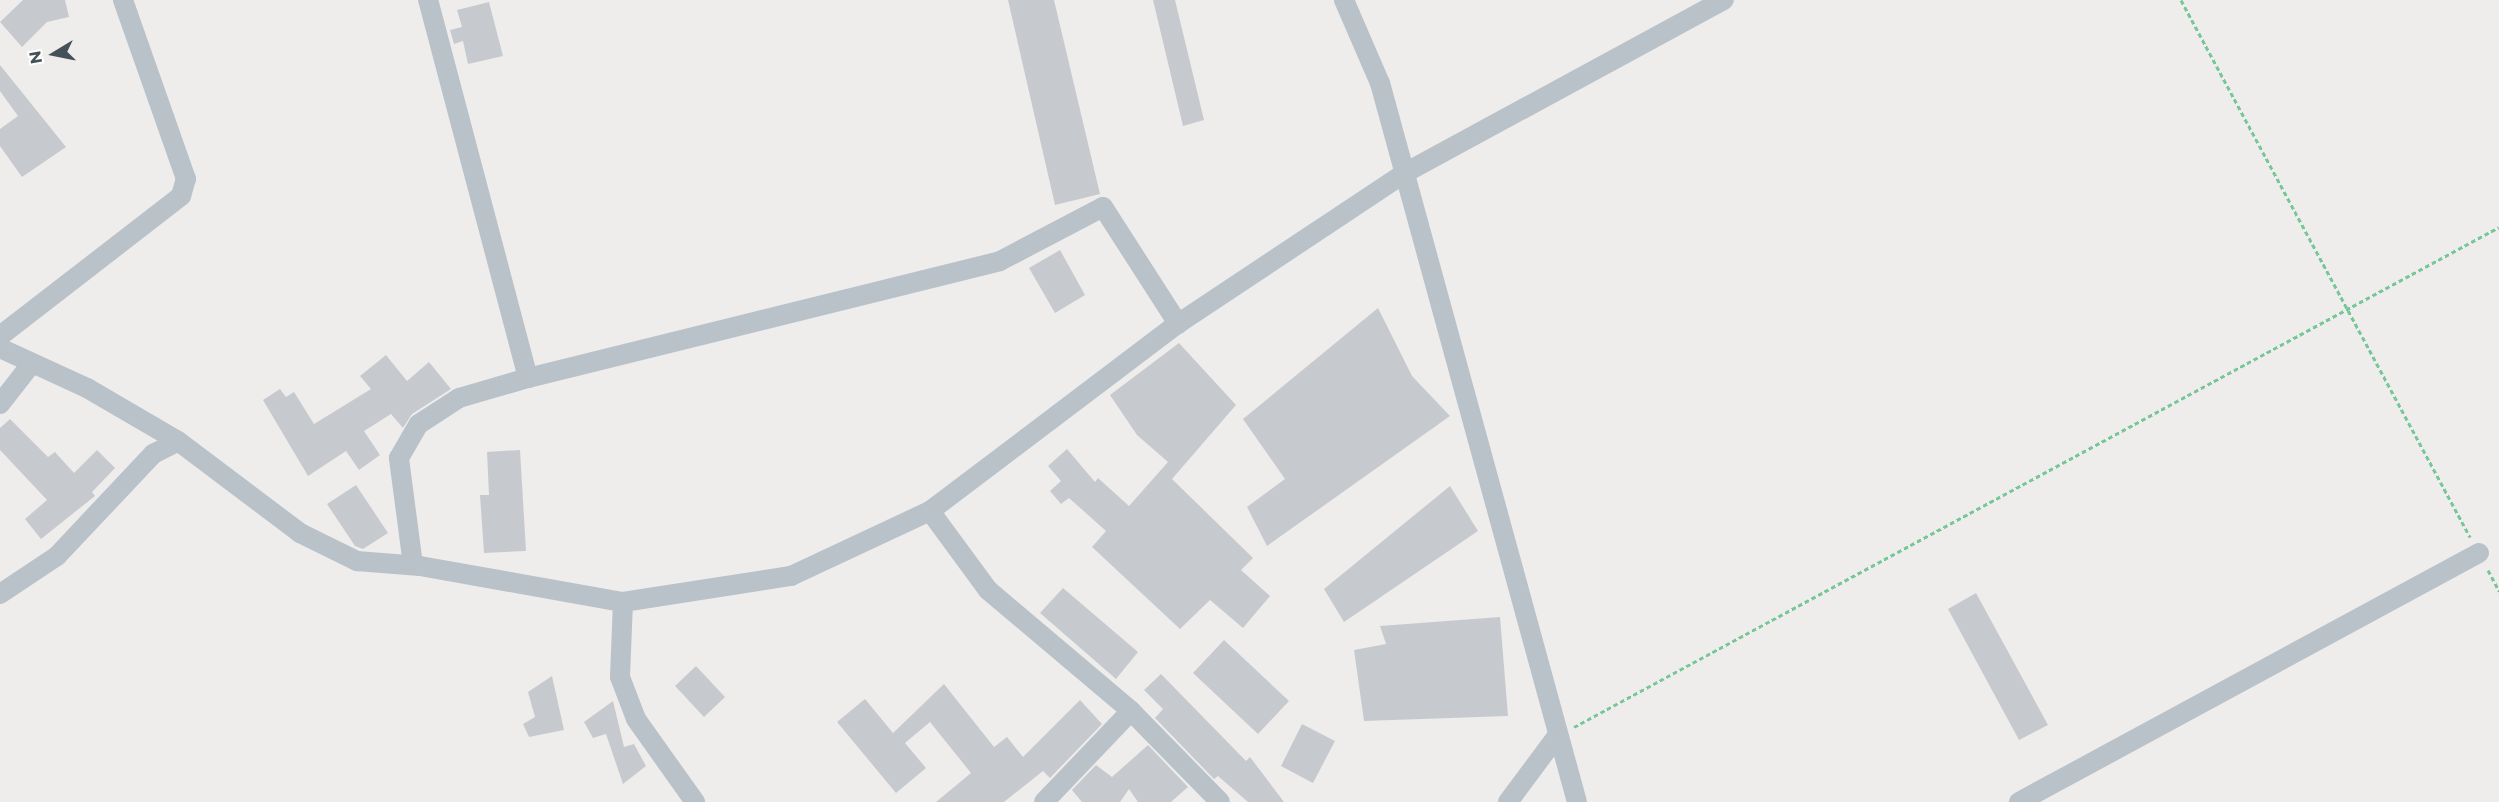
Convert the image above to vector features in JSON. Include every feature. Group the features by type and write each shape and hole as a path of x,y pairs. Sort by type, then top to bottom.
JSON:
{"street":[{"path":"0,336 181,196 186,179 123,0"},
{"path":"428,0 528,378"},
{"path":"1344,0 1380,83 1403,174 1577,802"},
{"path":"0,348 178,441 300,533 357,561 413,565 623,602 791,576 930,511 1178,324 1403,174 1724,0"},
{"path":"413,565 399,458 419,424 459,398 528,378 1000,261 1103,207 1178,324"},
{"path":"0,404 32,363"},
{"path":"0,594 57,556 153,454 178,441"},
{"path":"930,511 988,590 1131,711 1221,802"},
{"path":"2019,802 2479,553"},
{"path":"623,602 620,677 636,719 695,802"},
{"path":"1044,802 1131,711"},
{"path":"1508,802 1557,736"}],"path":[{"path":"2181,0 2499,591"},
{"path":"1557,736 2499,227"}],"building":[{"path":"23,0 65,0 69,17 47,22 22,47 0,22"},
{"path":"1008,0 1054,0 1100,194 1055,205"},
{"path":"1153,0 1175,0 1204,120 1183,126"},
{"path":"489,2 503,56 468,64 463,41 454,44 450,30 462,27 457,10"},
{"path":"0,65 66,147 22,177 0,146 0,129 18,116 0,91"},
{"path":"1060,250 1085,295 1055,313 1029,268"},
{"path":"1378,308 1412,376 1450,416 1267,546 1247,507 1285,479 1243,419"},
{"path":"1179,343 1236,405 1172,479 1253,558 1241,570 1270,596 1243,628 1210,600 1180,629 1092,547 1106,531 1069,498 1061,504 1050,491 1061,481 1048,466 1067,449 1095,482 1098,478 1129,506 1168,462 1137,435 1110,395"},
{"path":"386,355 407,381 429,362 451,389 412,414 403,428 391,414 364,431 380,455 359,470 346,451 308,476 263,400 280,389 286,397 294,392 314,424 371,389 360,376"},
{"path":"10,419 48,457 55,452 74,473 97,450 115,468 92,492 95,496 41,539 25,519 47,500 0,450 0,428"},
{"path":"520,450 526,551 484,553 480,495 489,495 487,452"},
{"path":"356,485 388,533 363,549 355,546 327,504"},
{"path":"1450,486 1478,531 1344,622 1324,589"},
{"path":"1063,588 1138,652 1116,679 1040,613"},
{"path":"1976,593 2048,725 2019,740 1948,609"},
{"path":"1500,617 1508,716 1364,721 1354,650 1386,644 1380,626"},
{"path":"1224,640 1289,701 1258,734 1193,673"},
{"path":"696,666 725,697 704,717 675,686"},
{"path":"1161,674 1246,761 1250,757 1284,802 1248,802 1218,776 1214,779 1155,718 1163,709 1144,690"},
{"path":"552,676 564,730 529,737 523,724 535,717 528,692"},
{"path":"944,684 994,747 1007,737 1023,757 1080,700 1102,724 1050,778 1043,771 1004,802 936,802 971,773 930,722 905,743 926,768 896,793 837,722 865,699 893,733"},
{"path":"613,701 624,747 634,744 646,766 623,784 606,734 593,738 584,722"},
{"path":"1302,724 1335,741 1313,783 1281,766"},
{"path":"1148,745 1188,787 1171,802 1138,802 1129,789 1120,802 1082,802 1072,790 1096,765 1112,777"}]}
